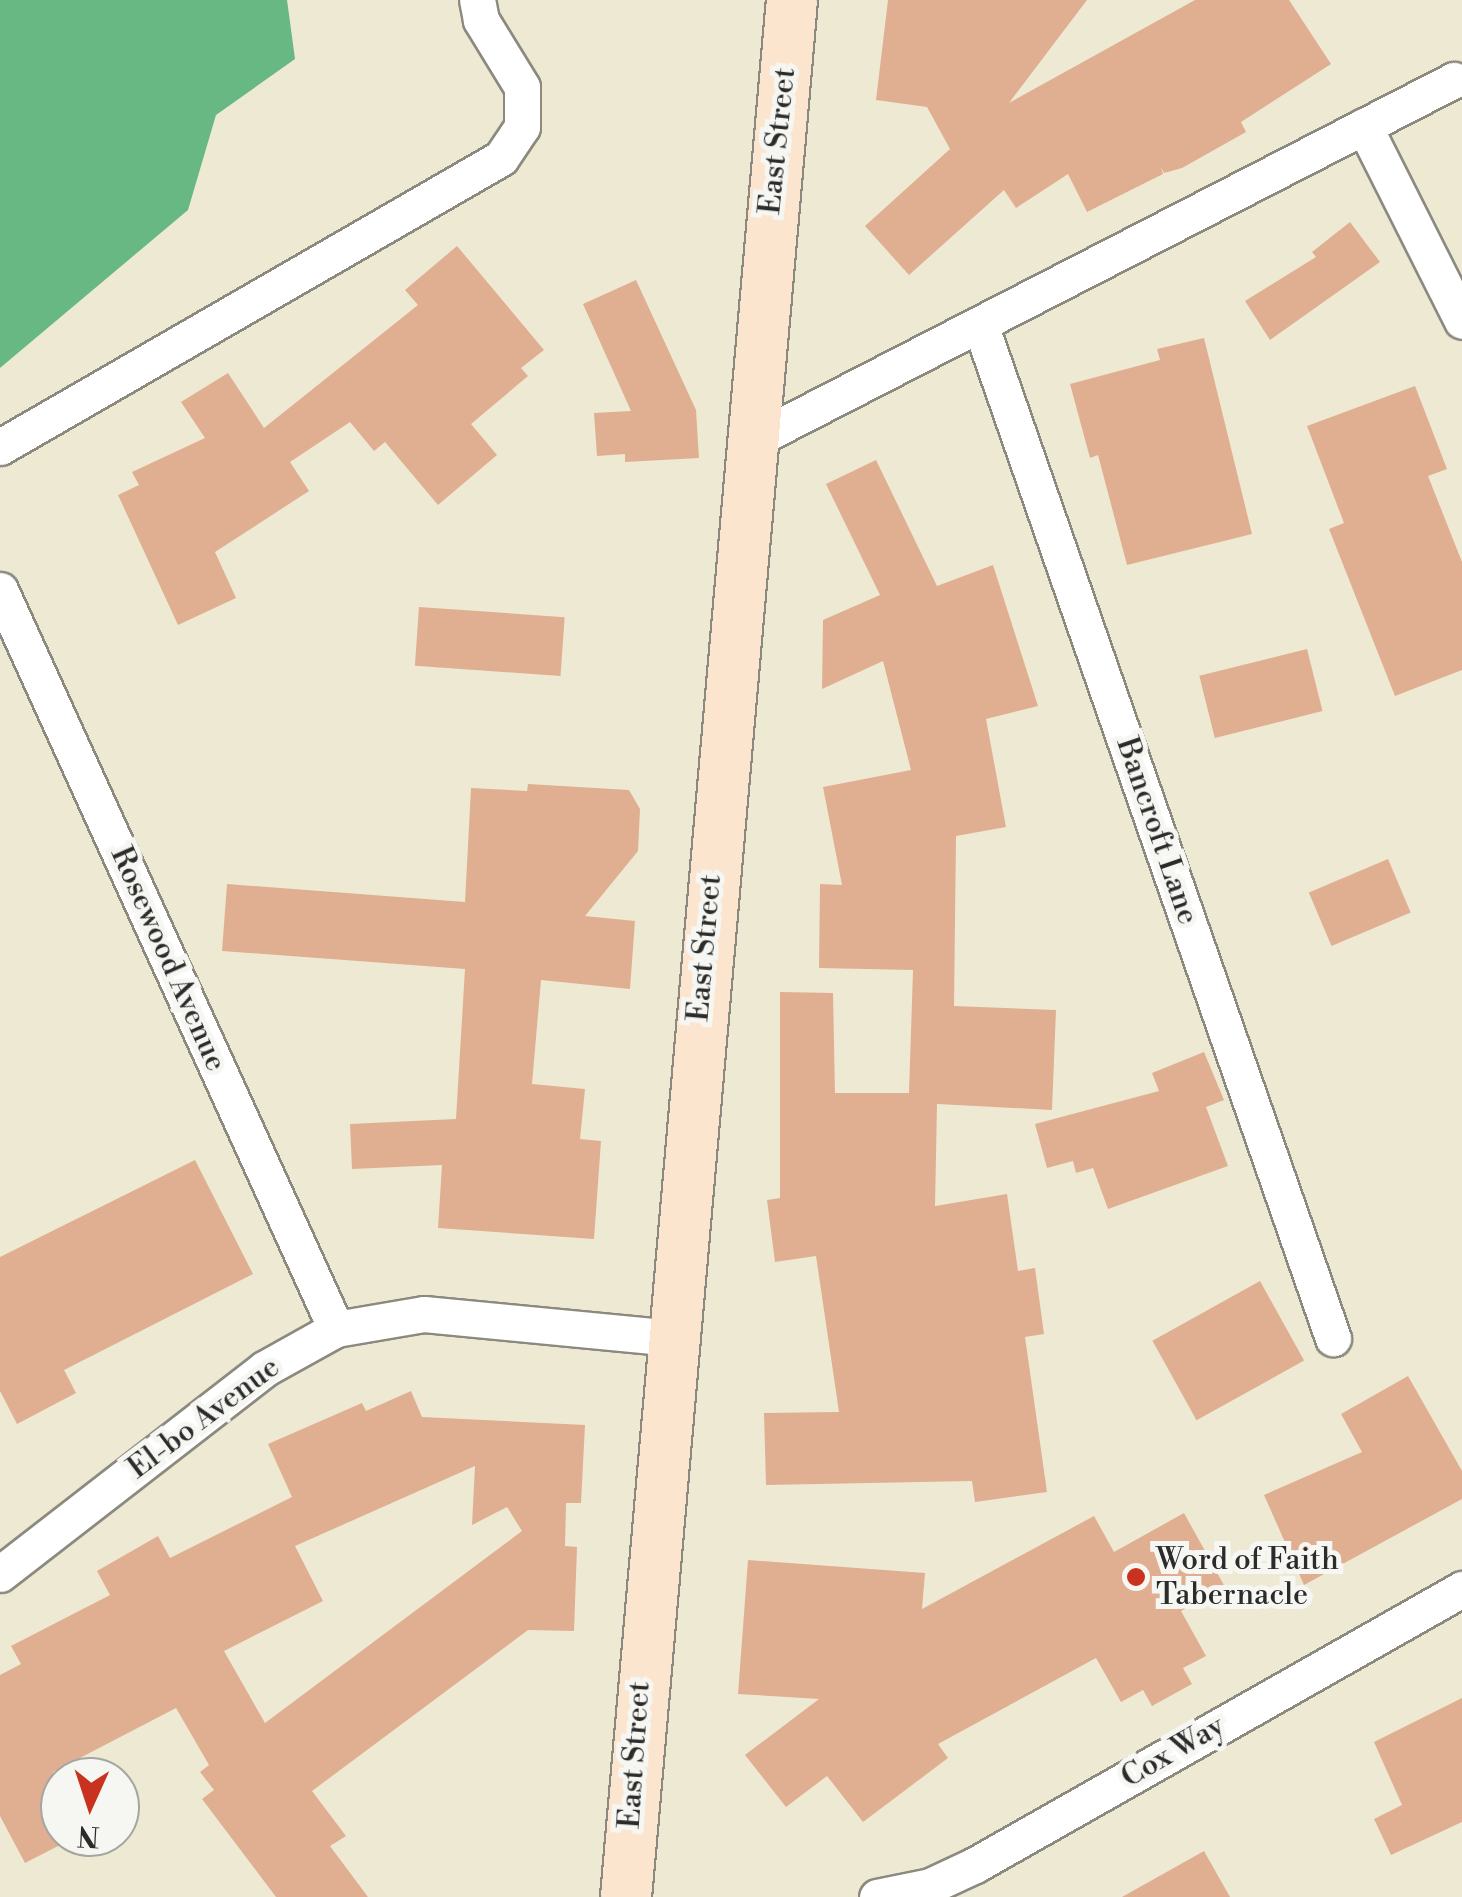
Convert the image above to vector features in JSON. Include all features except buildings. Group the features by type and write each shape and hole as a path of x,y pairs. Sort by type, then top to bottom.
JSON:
{"main road":[{"name":"East Street","path":"626,1897 748,443 792,0"}],"street":[{"path":"0,446 501,158 522,127 522,87 481,20 477,0"},
{"path":"748,443 1454,80"},
{"path":"1364,126 1462,321"},
{"name":"Bancroft Lane","path":"980,324 1333,1338"},
{"name":"Rosewood Avenue","path":"0,590 336,1329"},
{"name":"El-bo Avenue","path":"0,1574 264,1368 336,1329 424,1314 671,1338"},
{"name":"Cox Way","path":"876,1897 932,1891 1462,1589"}],"green space":[{"path":"0,0 287,0 295,59 216,115 188,210 0,368"}],"place":[{"name":"Word of Faith Tabernacle","path":"1136,1577"}]}
